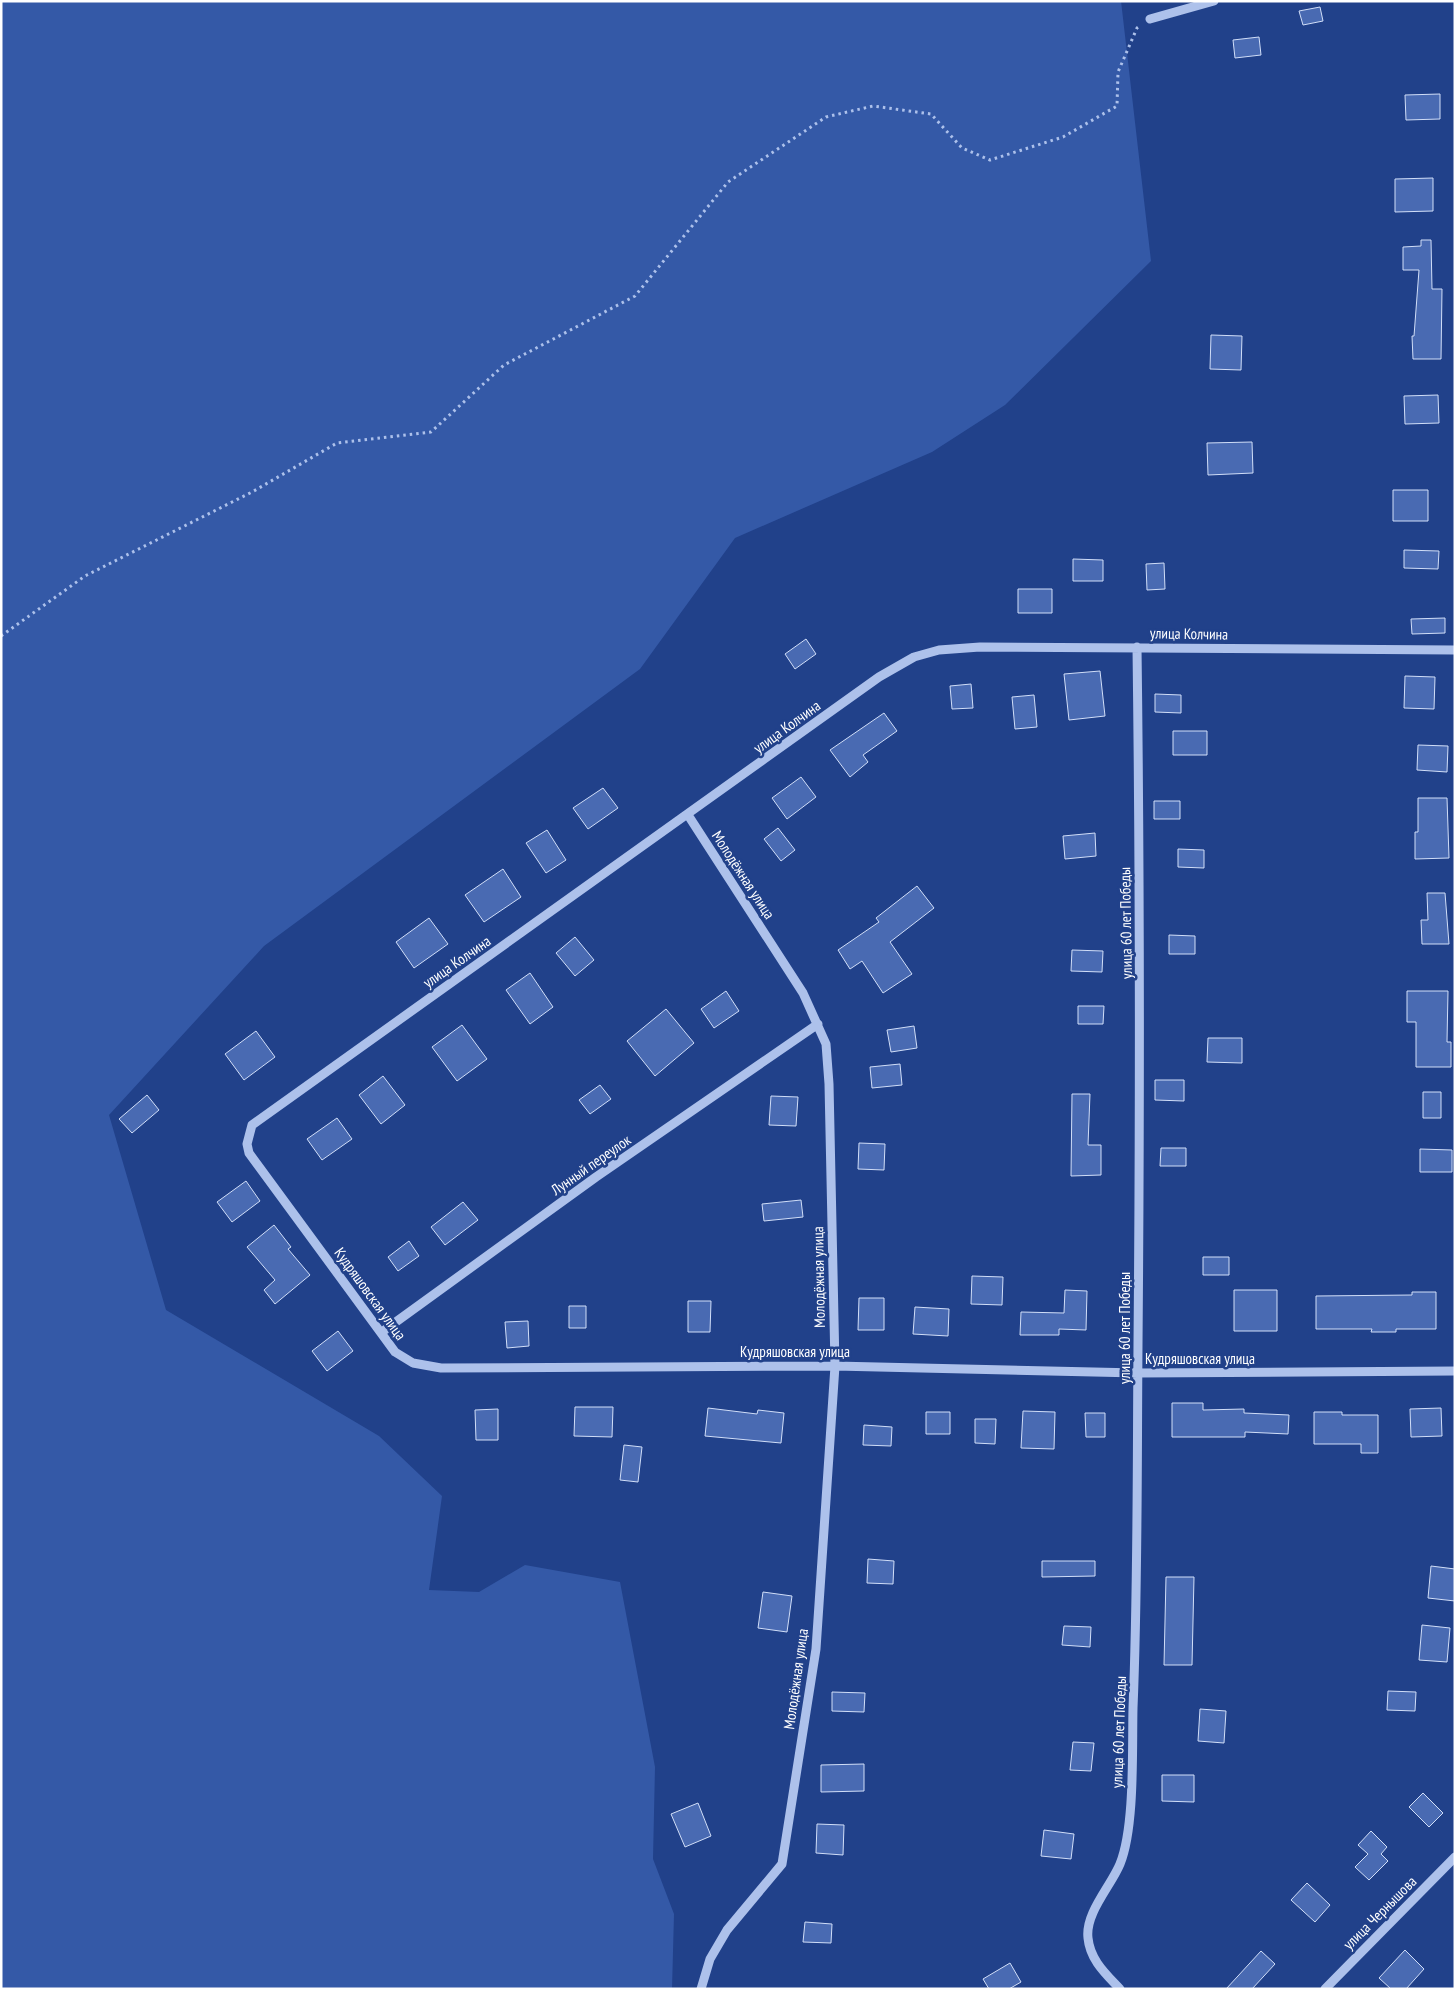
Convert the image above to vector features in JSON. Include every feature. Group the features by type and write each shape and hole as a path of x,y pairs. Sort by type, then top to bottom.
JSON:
{"street":[{"path":"1150,19 1214,1"},
{"name":"улица Колчина","path":"247,1144 252,1124 688,816 879,678 914,657 939,650 980,647 1455,650"},
{"name":"улица 60 лет Победы","path":"1120,1989 1098,1965 1090,1951 1087,1934 1097,1905 1120,1864 1126,1839 1129,1810 1135,1656 1141,1000 1137,647"},
{"name":"Молодёжная улица","path":"688,816 802,993 826,1044 829,1084 835,1366 816,1649 782,1864 727,1930 710,1959 702,1989"},
{"name":"Лунный переулок","path":"382,1332 596,1177 818,1024"},
{"name":"Кудряшовская улица","path":"247,1144 249,1153 396,1352 413,1363 441,1368 835,1366 1138,1373 1455,1371"},
{"name":"улица Чернышова","path":"1325,1989 1455,1857"}],"path":[{"path":"1,636 85,576 252,492 337,443 431,432 504,365 635,296 728,182 826,117 873,106 931,114 962,148 990,160 1063,137 1117,106 1118,72 1137,28 1150,19"}],"shaded area":[{"path":"1,1 1121,1 1151,261 1005,405 932,452 735,538 640,669 264,946 109,1115 166,1310 379,1436 442,1496 429,1590 479,1592 525,1565 620,1582 655,1767 653,1859 674,1914 672,1989 1,1989"}],"building":[{"path":"1320,7 1323,21 1303,25 1299,11"},
{"path":"1259,37 1261,55 1235,58 1233,40"},
{"path":"1440,94 1440,119 1406,120 1405,95"},
{"path":"1433,178 1433,211 1395,212 1395,179"},
{"path":"1421,240 1431,240 1432,289 1442,289 1441,359 1413,359 1412,336 1414,336 1419,270 1403,270 1403,247 1421,246"},
{"path":"1211,335 1242,336 1241,370 1210,369"},
{"path":"1438,395 1439,423 1405,424 1404,396"},
{"path":"1252,442 1253,473 1208,475 1207,443"},
{"path":"1393,490 1428,490 1428,521 1393,521"},
{"path":"1404,550 1439,551 1438,569 1404,568"},
{"path":"1073,559 1103,560 1103,581 1073,581"},
{"path":"1164,563 1165,589 1147,590 1146,564"},
{"path":"1018,589 1052,589 1052,613 1018,613"},
{"path":"1445,618 1445,633 1412,634 1411,619"},
{"path":"806,639 816,654 795,669 785,654"},
{"path":"1100,671 1105,716 1069,720 1064,674"},
{"path":"1405,676 1435,677 1434,709 1404,708"},
{"path":"971,684 973,708 952,709 950,686"},
{"path":"1155,694 1181,695 1181,713 1155,712"},
{"path":"1034,695 1037,727 1015,729 1012,697"},
{"path":"884,713 897,731 863,755 868,762 850,777 830,750"},
{"path":"1173,731 1207,731 1207,755 1173,755"},
{"path":"1418,745 1448,746 1447,772 1417,770"},
{"path":"801,777 816,797 787,819 772,798"},
{"path":"603,788 618,808 588,829 573,808"},
{"path":"1418,798 1447,798 1449,858 1415,859 1415,832 1418,832"},
{"path":"1154,801 1180,801 1180,819 1154,819"},
{"path":"778,828 795,850 781,861 764,839"},
{"path":"547,830 566,860 546,873 526,843"},
{"path":"1095,833 1096,856 1065,859 1063,836"},
{"path":"1178,849 1204,850 1204,868 1178,867"},
{"path":"503,869 521,897 484,922 465,895"},
{"path":"917,886 934,908 890,942 912,974 883,993 862,961 850,969 838,950 879,922 876,918"},
{"path":"1427,893 1445,893 1449,944 1422,944 1421,920 1428,920"},
{"path":"429,918 448,944 414,968 396,942"},
{"path":"1169,935 1195,936 1195,954 1169,954"},
{"path":"575,937 594,960 575,976 556,953"},
{"path":"1072,950 1103,951 1102,972 1071,971"},
{"path":"530,973 553,1007 530,1024 506,990"},
{"path":"726,991 739,1011 714,1028 701,1009"},
{"path":"1407,991 1448,991 1447,1042 1451,1042 1451,1067 1416,1067 1416,1022 1407,1022"},
{"path":"1078,1006 1104,1006 1103,1024 1078,1024"},
{"path":"666,1009 694,1043 655,1076 627,1041"},
{"path":"462,1025 487,1059 457,1081 432,1047"},
{"path":"914,1026 917,1048 891,1052 887,1030"},
{"path":"256,1031 275,1057 244,1080 225,1054"},
{"path":"1208,1038 1242,1038 1242,1063 1207,1062"},
{"path":"900,1064 902,1085 872,1088 870,1067"},
{"path":"383,1076 405,1105 381,1124 359,1095"},
{"path":"1155,1080 1184,1080 1184,1101 1155,1100"},
{"path":"600,1085 611,1099 590,1114 579,1100"},
{"path":"1423,1092 1441,1092 1441,1118 1423,1118"},
{"path":"1072,1094 1090,1094 1088,1145 1101,1145 1101,1175 1071,1176"},
{"path":"147,1095 159,1110 132,1133 119,1119"},
{"path":"771,1096 798,1097 796,1126 769,1125"},
{"path":"337,1118 352,1139 322,1160 307,1139"},
{"path":"859,1143 885,1144 884,1170 858,1169"},
{"path":"1161,1148 1186,1148 1186,1166 1160,1166"},
{"path":"1420,1149 1452,1150 1452,1172 1420,1172"},
{"path":"246,1181 260,1201 232,1222 217,1202"},
{"path":"801,1200 803,1217 764,1221 762,1204"},
{"path":"463,1202 478,1220 445,1245 431,1227"},
{"path":"274,1225 291,1247 288,1249 310,1275 275,1304 264,1290 275,1280 247,1247"},
{"path":"409,1241 419,1256 398,1271 388,1257"},
{"path":"1203,1257 1229,1257 1229,1275 1203,1275"},
{"path":"972,1276 1003,1277 1002,1305 971,1304"},
{"path":"1065,1290 1087,1291 1086,1330 1059,1329 1059,1335 1020,1335 1021,1312 1064,1313"},
{"path":"1234,1290 1277,1290 1277,1331 1234,1331"},
{"path":"1412,1292 1436,1292 1436,1329 1396,1329 1396,1332 1371,1332 1372,1329 1316,1329 1316,1296 1412,1295"},
{"path":"859,1298 884,1298 884,1330 858,1330"},
{"path":"688,1301 711,1301 710,1332 688,1332"},
{"path":"569,1306 586,1306 586,1328 569,1328"},
{"path":"915,1307 949,1309 948,1336 913,1334"},
{"path":"528,1321 529,1346 507,1348 505,1322"},
{"path":"338,1331 353,1351 327,1371 312,1351"},
{"path":"1172,1403 1203,1403 1203,1410 1244,1409 1244,1413 1289,1415 1288,1434 1245,1432 1245,1437 1172,1437"},
{"path":"575,1407 613,1407 612,1437 574,1436"},
{"path":"708,1408 757,1414 758,1410 784,1413 781,1443 705,1436"},
{"path":"1441,1408 1442,1436 1411,1437 1410,1409"},
{"path":"498,1409 498,1440 476,1440 475,1410"},
{"path":"1023,1411 1055,1412 1054,1449 1021,1448"},
{"path":"926,1412 950,1412 950,1434 926,1434"},
{"path":"1314,1412 1342,1412 1342,1415 1378,1415 1378,1453 1361,1453 1361,1444 1314,1444"},
{"path":"1085,1413 1105,1413 1105,1437 1086,1437"},
{"path":"975,1419 996,1419 995,1444 975,1443"},
{"path":"864,1425 892,1427 891,1446 863,1445"},
{"path":"624,1445 642,1447 638,1482 620,1480"},
{"path":"868,1559 894,1561 893,1584 867,1583"},
{"path":"1042,1561 1095,1561 1095,1576 1042,1577"},
{"path":"1431,1566 1455,1569 1455,1601 1428,1598"},
{"path":"1166,1577 1194,1577 1192,1665 1164,1665"},
{"path":"763,1592 792,1596 787,1632 758,1628"},
{"path":"1422,1625 1450,1628 1447,1662 1419,1660"},
{"path":"1064,1626 1091,1627 1090,1647 1062,1645"},
{"path":"1388,1691 1416,1692 1415,1711 1387,1710"},
{"path":"832,1692 865,1693 864,1712 832,1711"},
{"path":"1200,1709 1226,1711 1224,1743 1198,1741"},
{"path":"1073,1742 1094,1743 1091,1771 1070,1770"},
{"path":"864,1764 864,1791 821,1792 821,1765"},
{"path":"1162,1775 1194,1775 1194,1802 1162,1801"},
{"path":"1423,1793 1443,1813 1429,1827 1409,1807"},
{"path":"698,1803 711,1836 685,1847 671,1814"},
{"path":"817,1824 844,1825 843,1855 816,1853"},
{"path":"1044,1830 1074,1834 1071,1859 1041,1856"},
{"path":"1371,1831 1387,1847 1381,1854 1388,1861 1369,1880 1355,1867 1368,1854 1358,1845"},
{"path":"1307,1883 1330,1905 1315,1922 1291,1900"},
{"path":"805,1922 832,1924 831,1943 803,1942"},
{"path":"1405,1950 1424,1969 1406,1989 1391,1989 1379,1978"},
{"path":"1261,1951 1275,1964 1252,1989 1226,1989"},
{"path":"1010,1963 1021,1982 1009,1989 989,1989 983,1979"}]}
